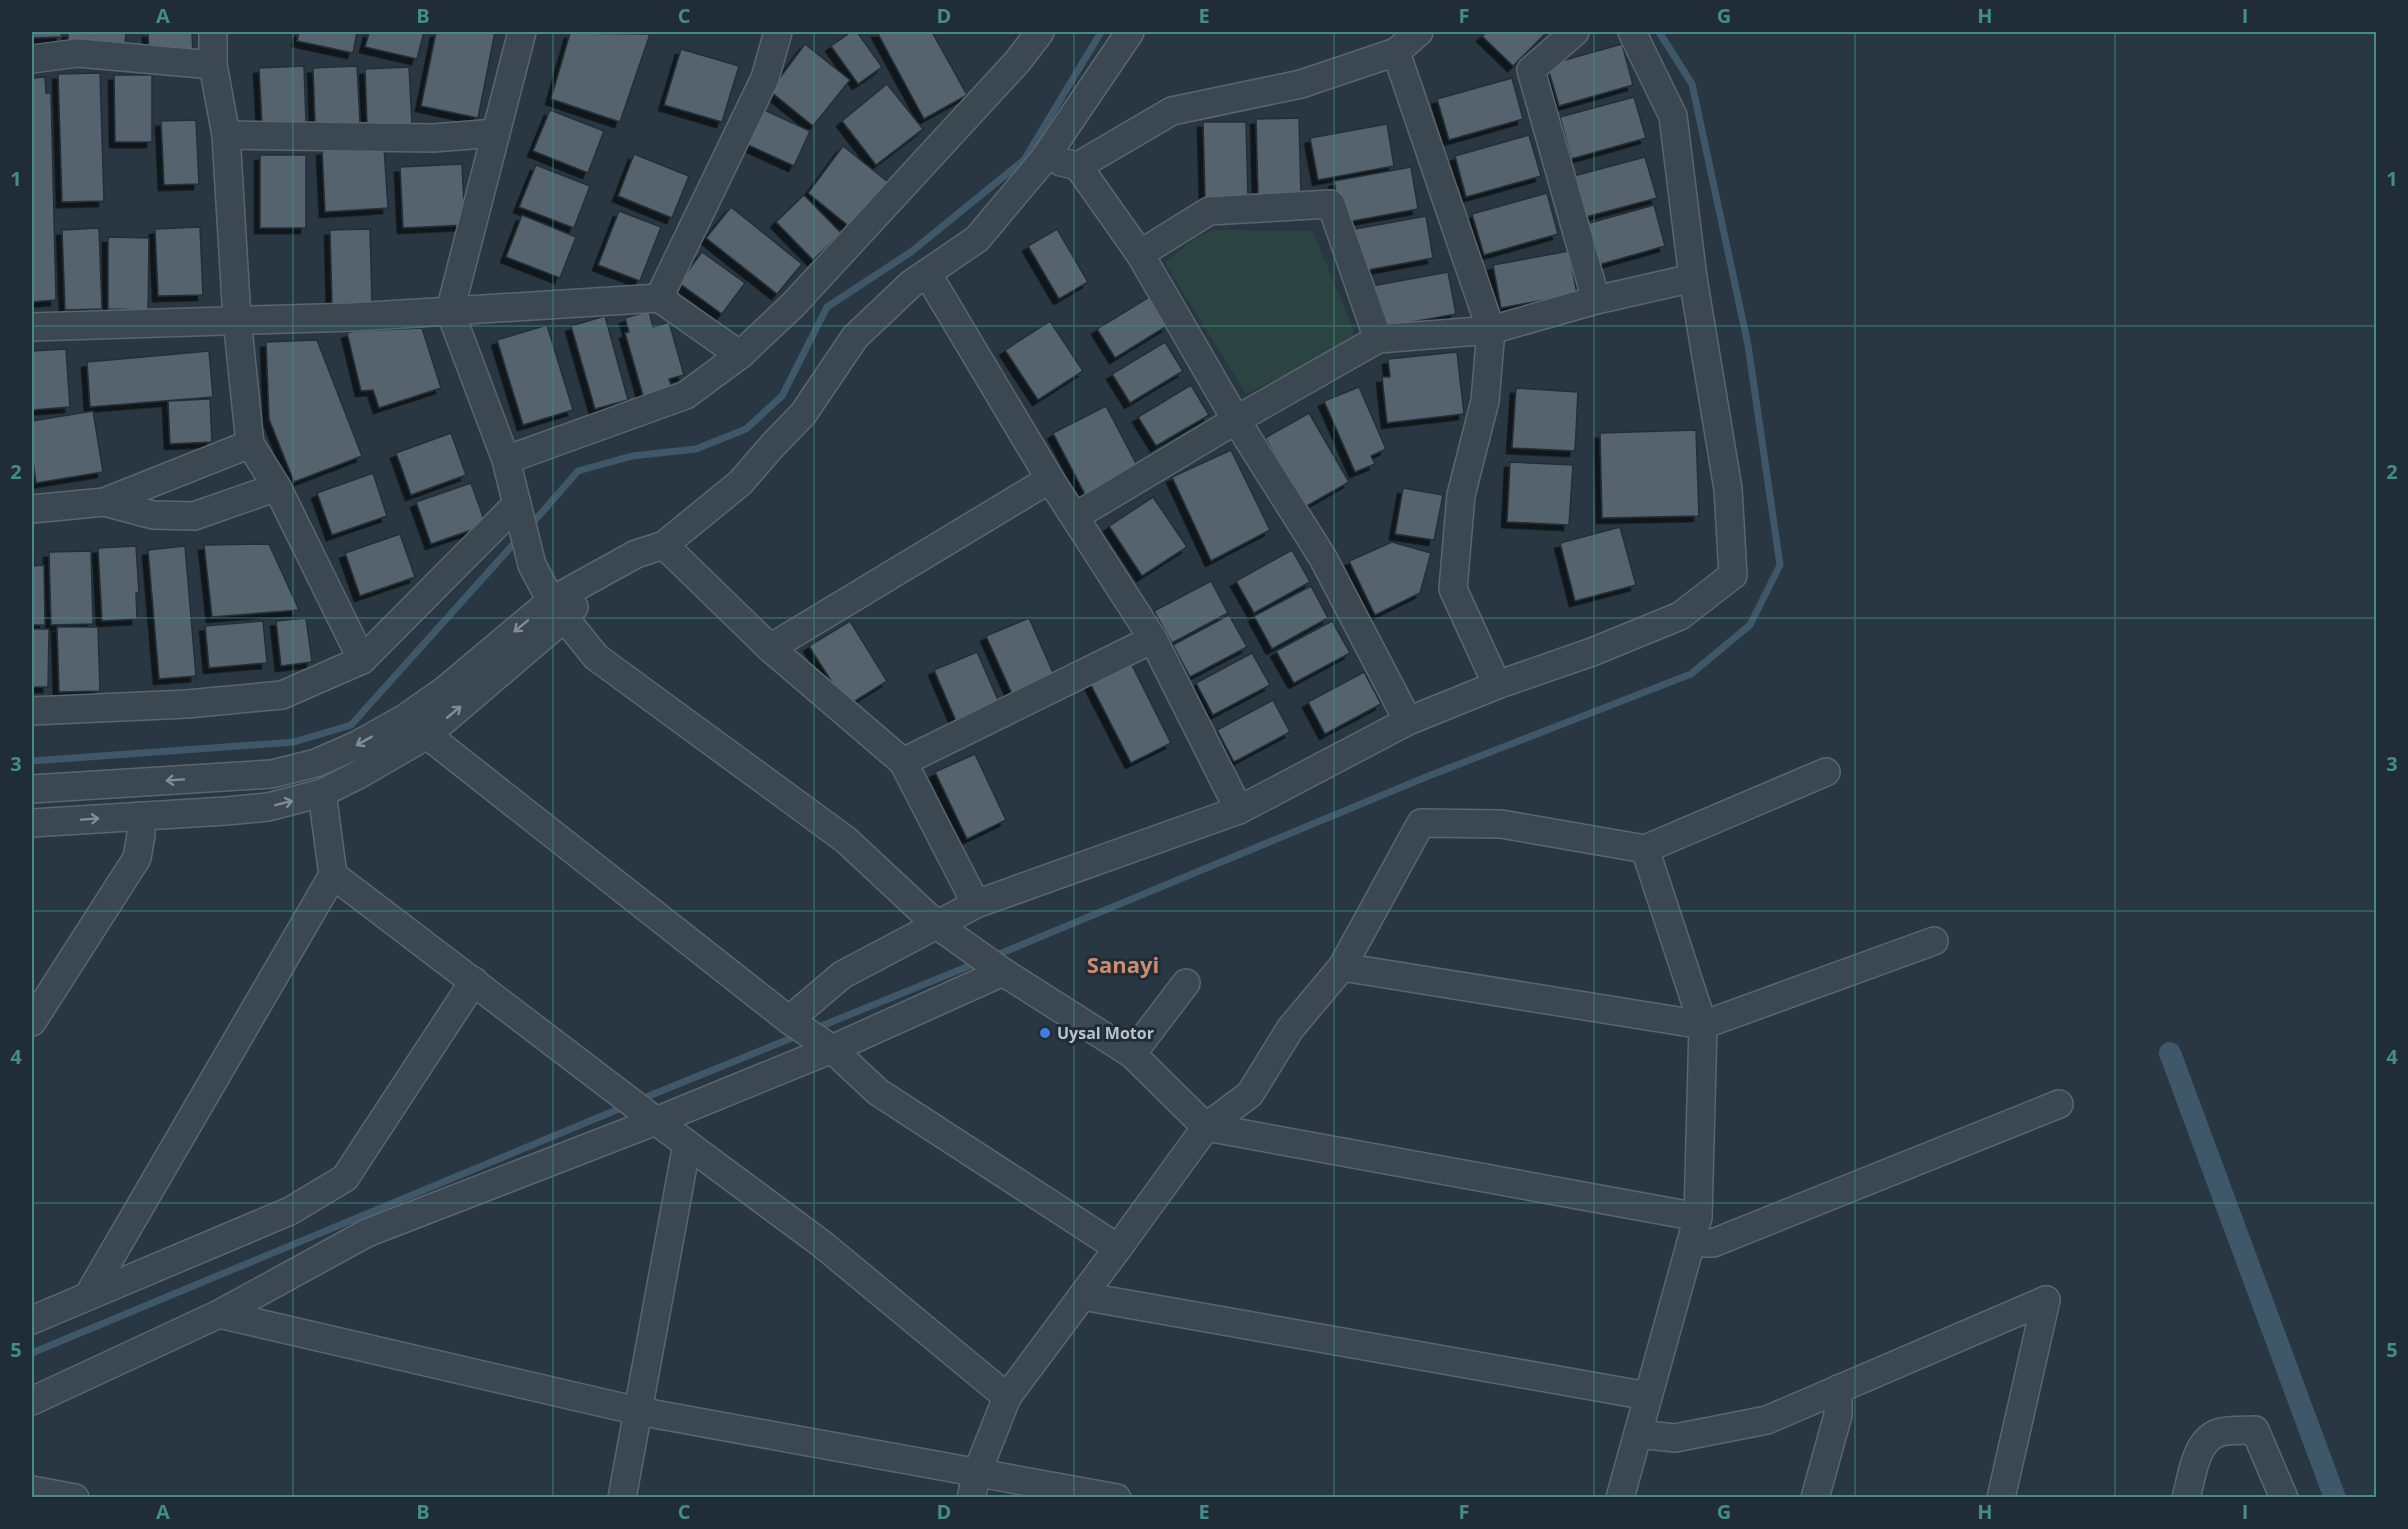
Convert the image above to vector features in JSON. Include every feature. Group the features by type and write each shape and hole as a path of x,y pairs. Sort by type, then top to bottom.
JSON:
{"street":[{"path":"213,32 213,65 226,135 237,319 250,444 277,487 362,660"},
{"path":"522,32 450,311 506,460 532,565 557,610 596,657 846,840 939,926 1000,970 1132,1054 1206,1127 1698,1217"},
{"path":"659,298 765,78 778,32"},
{"path":"506,460 686,395 740,355 793,306 1017,62 1040,32"},
{"path":"32,789 272,774 316,763 357,745 405,718 557,610 605,572 636,554 664,545 740,483 803,414 855,338 911,284 977,239 1044,159 1130,32"},
{"path":"1044,159 1078,166 1172,111 1301,84 1396,52 1419,32"},
{"path":"1575,32 1531,70 1596,300"},
{"path":"791,1021 842,975 939,926 976,904 1239,810 1408,721 1497,685 1592,652 1680,616 1733,575 1728,489 1693,278 1673,116 1632,32"},
{"path":"1396,52 1491,330 1485,401 1461,495 1453,589 1497,685"},
{"path":"32,59 78,53 213,65"},
{"path":"226,135 433,138 496,133"},
{"path":"1078,166 1140,254 1236,420 1323,558 1408,721"},
{"path":"1140,254 1209,211 1331,204 1378,339"},
{"path":"927,273 1050,479 1076,516 1153,639 1239,810"},
{"path":"1076,516 1236,420 1378,339 1491,330 1596,300 1693,278"},
{"path":"32,327 354,317 659,298 740,355"},
{"path":"32,509 104,502 250,444"},
{"path":"770,648 1050,479"},
{"path":"104,502 153,515 194,516 277,487"},
{"path":"32,711 187,704 282,694 362,660 518,507"},
{"path":"664,545 770,648 903,762 976,904"},
{"path":"32,823 268,807 322,793 427,735 557,610"},
{"path":"903,762 1153,639"},
{"path":"427,735 791,1021 829,1047 878,1092 1118,1248"},
{"path":"974,1485 1007,1397 1206,1127 1250,1094 1290,1029 1342,967 1421,823 1501,824 1645,849 1826,772"},
{"path":"88,1296 333,875 322,793"},
{"path":"32,1022 137,858 141,835 140,816"},
{"path":"1620,1497 1698,1217 1703,1025 1645,849"},
{"path":"333,875 822,1244 1007,1397"},
{"path":"1342,967 1703,1025 1934,941"},
{"path":"32,1401 219,1314 367,1233 655,1120 829,1047 1000,970"},
{"path":"32,1320 290,1211 345,1179 474,981"},
{"path":"1132,1054 1186,983"},
{"path":"1691,1243 1713,1243 2059,1104"},
{"path":"622,1497 687,1144"},
{"path":"1082,1296 1648,1396"},
{"path":"1638,1434 1675,1438 1767,1420 2046,1300 2001,1497"},
{"path":"219,1314 638,1411 974,1485 1117,1497"},
{"path":"1815,1497 1838,1415 1838,1389"},
{"path":"2186,1497 2200,1450 2207,1439 2220,1432 2256,1430 2284,1497"},
{"path":"32,1490 75,1497"}],"green space":[{"path":"1213,230 1313,231 1354,332 1351,342 1246,394 1165,263 1193,240"}],"building":[{"path":"32,32 61,32 62,37 32,38"},
{"path":"68,32 126,32 125,44 68,43"},
{"path":"148,32 192,32 193,54 149,56"},
{"path":"299,32 357,32 353,53 297,41"},
{"path":"369,32 424,32 417,59 365,47"},
{"path":"436,32 495,32 478,118 421,106"},
{"path":"851,32 857,32 882,67 858,84 831,46"},
{"path":"877,32 932,32 967,95 924,119"},
{"path":"1487,32 1547,32 1513,66 1482,36"},
{"path":"570,33 650,34 620,122 551,99"},
{"path":"805,44 850,80 813,126 770,91"},
{"path":"1622,44 1633,85 1559,106 1547,65"},
{"path":"681,49 739,66 722,122 664,105"},
{"path":"304,66 306,123 262,125 259,68"},
{"path":"357,66 360,123 315,124 313,68"},
{"path":"409,67 412,124 367,125 365,69"},
{"path":"100,73 104,201 62,202 58,74"},
{"path":"114,75 152,75 152,142 115,142"},
{"path":"45,77 46,93 51,93 56,300 32,302 32,78"},
{"path":"1512,78 1523,119 1449,140 1437,99"},
{"path":"887,84 923,129 876,165 842,121"},
{"path":"1634,97 1646,138 1571,159 1560,117"},
{"path":"762,109 810,131 794,166 746,144"},
{"path":"550,110 604,131 588,173 533,151"},
{"path":"1299,118 1301,196 1258,196 1256,119"},
{"path":"196,120 199,184 164,185 161,121"},
{"path":"1203,122 1246,122 1248,199 1205,199"},
{"path":"1387,124 1394,166 1318,180 1310,138"},
{"path":"1529,135 1541,176 1466,197 1455,156"},
{"path":"843,146 888,182 851,228 808,193"},
{"path":"384,147 388,208 325,212 322,150"},
{"path":"634,154 689,176 672,218 618,196"},
{"path":"260,155 306,155 306,228 260,228"},
{"path":"1645,157 1657,198 1582,218 1570,177"},
{"path":"462,164 465,225 403,228 400,167"},
{"path":"536,165 590,186 574,228 519,207"},
{"path":"1411,167 1418,209 1342,223 1334,181"},
{"path":"1547,193 1558,234 1484,255 1472,214"},
{"path":"804,195 841,233 813,260 776,222"},
{"path":"1654,205 1665,246 1591,267 1579,226"},
{"path":"731,207 802,264 777,294 706,238"},
{"path":"619,211 661,227 640,281 598,265"},
{"path":"522,215 576,237 560,278 506,257"},
{"path":"1426,216 1433,258 1357,272 1350,230"},
{"path":"200,227 203,295 158,296 155,229"},
{"path":"99,228 102,309 65,310 62,230"},
{"path":"370,229 372,303 332,304 330,230"},
{"path":"1057,229 1088,282 1059,299 1028,246"},
{"path":"108,237 149,238 148,310 108,309"},
{"path":"1569,251 1577,294 1501,308 1493,265"},
{"path":"702,252 745,283 722,314 679,283"},
{"path":"1448,272 1456,314 1379,328 1372,286"},
{"path":"1149,297 1167,326 1115,358 1097,329"},
{"path":"649,311 653,327 669,322 684,375 669,379 673,391 644,399 625,333 629,332 625,318"},
{"path":"605,316 628,400 595,409 571,326"},
{"path":"1050,321 1083,371 1038,400 1005,350"},
{"path":"547,325 573,410 523,425 497,340"},
{"path":"422,328 441,388 379,408 373,390 361,391 347,333"},
{"path":"317,340 362,456 294,482 269,419 266,342"},
{"path":"1165,342 1183,371 1130,403 1112,374"},
{"path":"66,349 70,407 32,410 32,351"},
{"path":"209,351 213,397 90,407 87,362"},
{"path":"1457,352 1464,414 1387,423 1382,377 1390,377 1388,359"},
{"path":"1191,385 1209,415 1156,446 1138,417"},
{"path":"1359,387 1386,449 1371,456 1375,464 1355,472 1324,401"},
{"path":"1516,388 1578,392 1575,451 1512,448"},
{"path":"210,399 212,442 170,444 168,401"},
{"path":"1106,406 1141,473 1088,500 1053,433"},
{"path":"93,411 103,472 36,483 32,454 32,421"},
{"path":"1309,413 1349,482 1305,507 1265,438"},
{"path":"1696,430 1699,516 1602,518 1600,433"},
{"path":"451,433 466,475 411,495 396,453"},
{"path":"1231,450 1270,530 1211,561 1172,477"},
{"path":"1510,462 1573,465 1569,525 1507,522"},
{"path":"373,473 387,516 332,535 317,493"},
{"path":"471,483 486,525 431,544 416,502"},
{"path":"1403,488 1443,495 1434,540 1395,534"},
{"path":"1153,497 1187,547 1142,576 1109,526"},
{"path":"1620,527 1636,585 1575,601 1560,543"},
{"path":"400,534 415,577 360,596 345,553"},
{"path":"1392,542 1431,553 1420,593 1375,615 1349,561"},
{"path":"269,544 299,610 212,617 204,545"},
{"path":"136,546 139,593 136,593 137,619 102,621 98,548"},
{"path":"185,546 196,676 159,679 148,550"},
{"path":"1292,550 1310,582 1254,613 1236,581"},
{"path":"91,551 93,624 51,625 49,552"},
{"path":"32,555 34,555 34,566 44,565 45,625 32,625"},
{"path":"1211,581 1228,613 1172,643 1154,611"},
{"path":"1311,586 1328,618 1272,649 1254,616"},
{"path":"1229,615 1247,647 1190,677 1173,645"},
{"path":"306,618 312,662 281,666 276,621"},
{"path":"1029,618 1054,675 1012,694 986,636"},
{"path":"263,621 267,663 209,668 205,626"},
{"path":"850,621 887,681 847,706 809,646"},
{"path":"1332,621 1350,653 1294,683 1276,651"},
{"path":"57,627 98,627 100,691 59,692"},
{"path":"32,629 49,629 48,687 32,687"},
{"path":"977,652 1002,709 959,728 934,670"},
{"path":"1252,653 1270,685 1213,715 1196,683"},
{"path":"1131,663 1171,743 1131,763 1090,683"},
{"path":"1364,672 1381,704 1325,734 1308,702"},
{"path":"1273,700 1290,732 1234,762 1217,730"},
{"path":"975,754 1006,820 967,839 935,772"}],"waterway":[{"path":"530,526 578,471 632,456 696,449 746,429 782,396 827,307 911,252 1024,160 1101,32"},
{"path":"992,957 1426,777 1691,674 1750,625 1780,565 1748,345 1692,84 1659,32"},
{"path":"32,761 294,742 351,725 518,539"},
{"path":"814,1029 979,962"},
{"path":"639,1100 799,1035"},
{"path":"2170,1053 2335,1498"},
{"path":"32,1353 626,1106"}],"place":[{"name":"Uysal Motor","path":"1045,1033"}],"district":[{"name":"Sanayi","path":"1123,964"}]}
